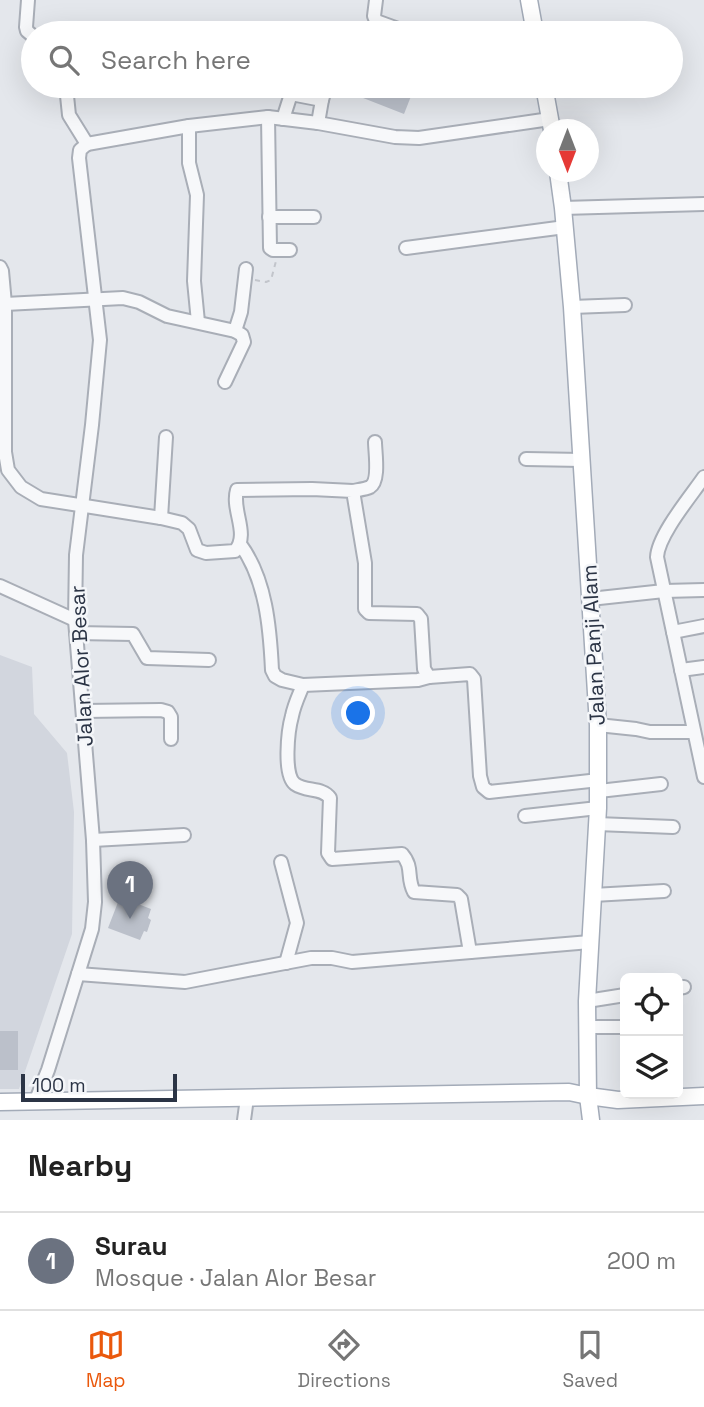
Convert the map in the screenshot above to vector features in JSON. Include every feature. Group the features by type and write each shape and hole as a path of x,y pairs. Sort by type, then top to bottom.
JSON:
{"main road":[{"path":"529,0 533,21"},
{"path":"546,98 550,119"},
{"name":"Jalan Panji Alam","path":"559,182 572,307 598,725 598,816 587,1001 590,1120"},
{"path":"0,1101 569,1092 618,1100 704,1096"}],"street":[{"path":"26,21 28,0"},
{"path":"376,0 376,21"},
{"path":"67,98 69,115 87,144 189,126 268,117 395,137 419,138 536,126"},
{"path":"283,119 289,98"},
{"path":"316,98 322,100 318,123"},
{"path":"268,117 270,248 283,250"},
{"path":"189,126 189,163 197,195 194,281 198,322"},
{"name":"Jalan Alor Besar","path":"36,1100 92,929 95,902 93,839 76,627 76,555 100,340 79,158 80,150 87,144"},
{"path":"563,208 704,204"},
{"path":"269,217 314,217"},
{"path":"406,248 565,227"},
{"path":"0,267 5,304 3,412 8,470 21,487 41,499 182,523 189,529 197,550 206,553 234,551 240,544 241,534 234,498 237,490 353,491 370,487 374,484 376,468 375,442"},
{"path":"235,331 241,312 246,274"},
{"path":"5,304 123,298 139,302 167,316 235,331 242,335 244,342 225,382"},
{"path":"572,307 625,305"},
{"path":"161,518 166,437"},
{"path":"526,459 582,460"},
{"path":"704,477 657,547 704,777"},
{"path":"353,491 365,563 365,610 369,613 417,614 421,619 424,669 429,677"},
{"path":"240,544 253,564 268,617 272,670 275,676 282,680 303,685 418,680 470,674 474,679 480,776 483,787 489,792 661,784"},
{"path":"0,586 76,627 133,634 147,658 209,660"},
{"path":"590,600 664,591 704,590"},
{"path":"673,632 704,626"},
{"path":"681,670 704,667"},
{"path":"303,685 291,717 287,757 289,775 292,782 298,786 326,793 330,798 328,853 332,859 402,854 408,862 410,884 414,892 457,895 461,899 470,952"},
{"path":"84,712 168,712 171,717 171,739"},
{"path":"598,725 650,733 694,732"},
{"path":"525,816 598,816 673,827"},
{"path":"93,839 184,835"},
{"path":"281,862 297,923 286,963"},
{"path":"593,895 664,891"},
{"path":"78,974 185,982 311,958 352,962 590,942"},
{"path":"587,1001 620,996"},
{"path":"587,1027 620,1027"},
{"path":"244,1120 247,1098"}],"path":[{"path":"246,274 266,282 271,280 283,250"}],"shaded area":[{"path":"0,655 32,667 34,714 67,753 74,812 72,934 19,1089 0,1089"}],"building":[{"path":"363,98 410,98 404,114"},
{"path":"120,897 151,909 147,932 144,931 140,940 108,928"},
{"path":"0,1031 18,1031 18,1070 0,1070"}],"place":[{"name":"Surau","path":"130,919"}]}
